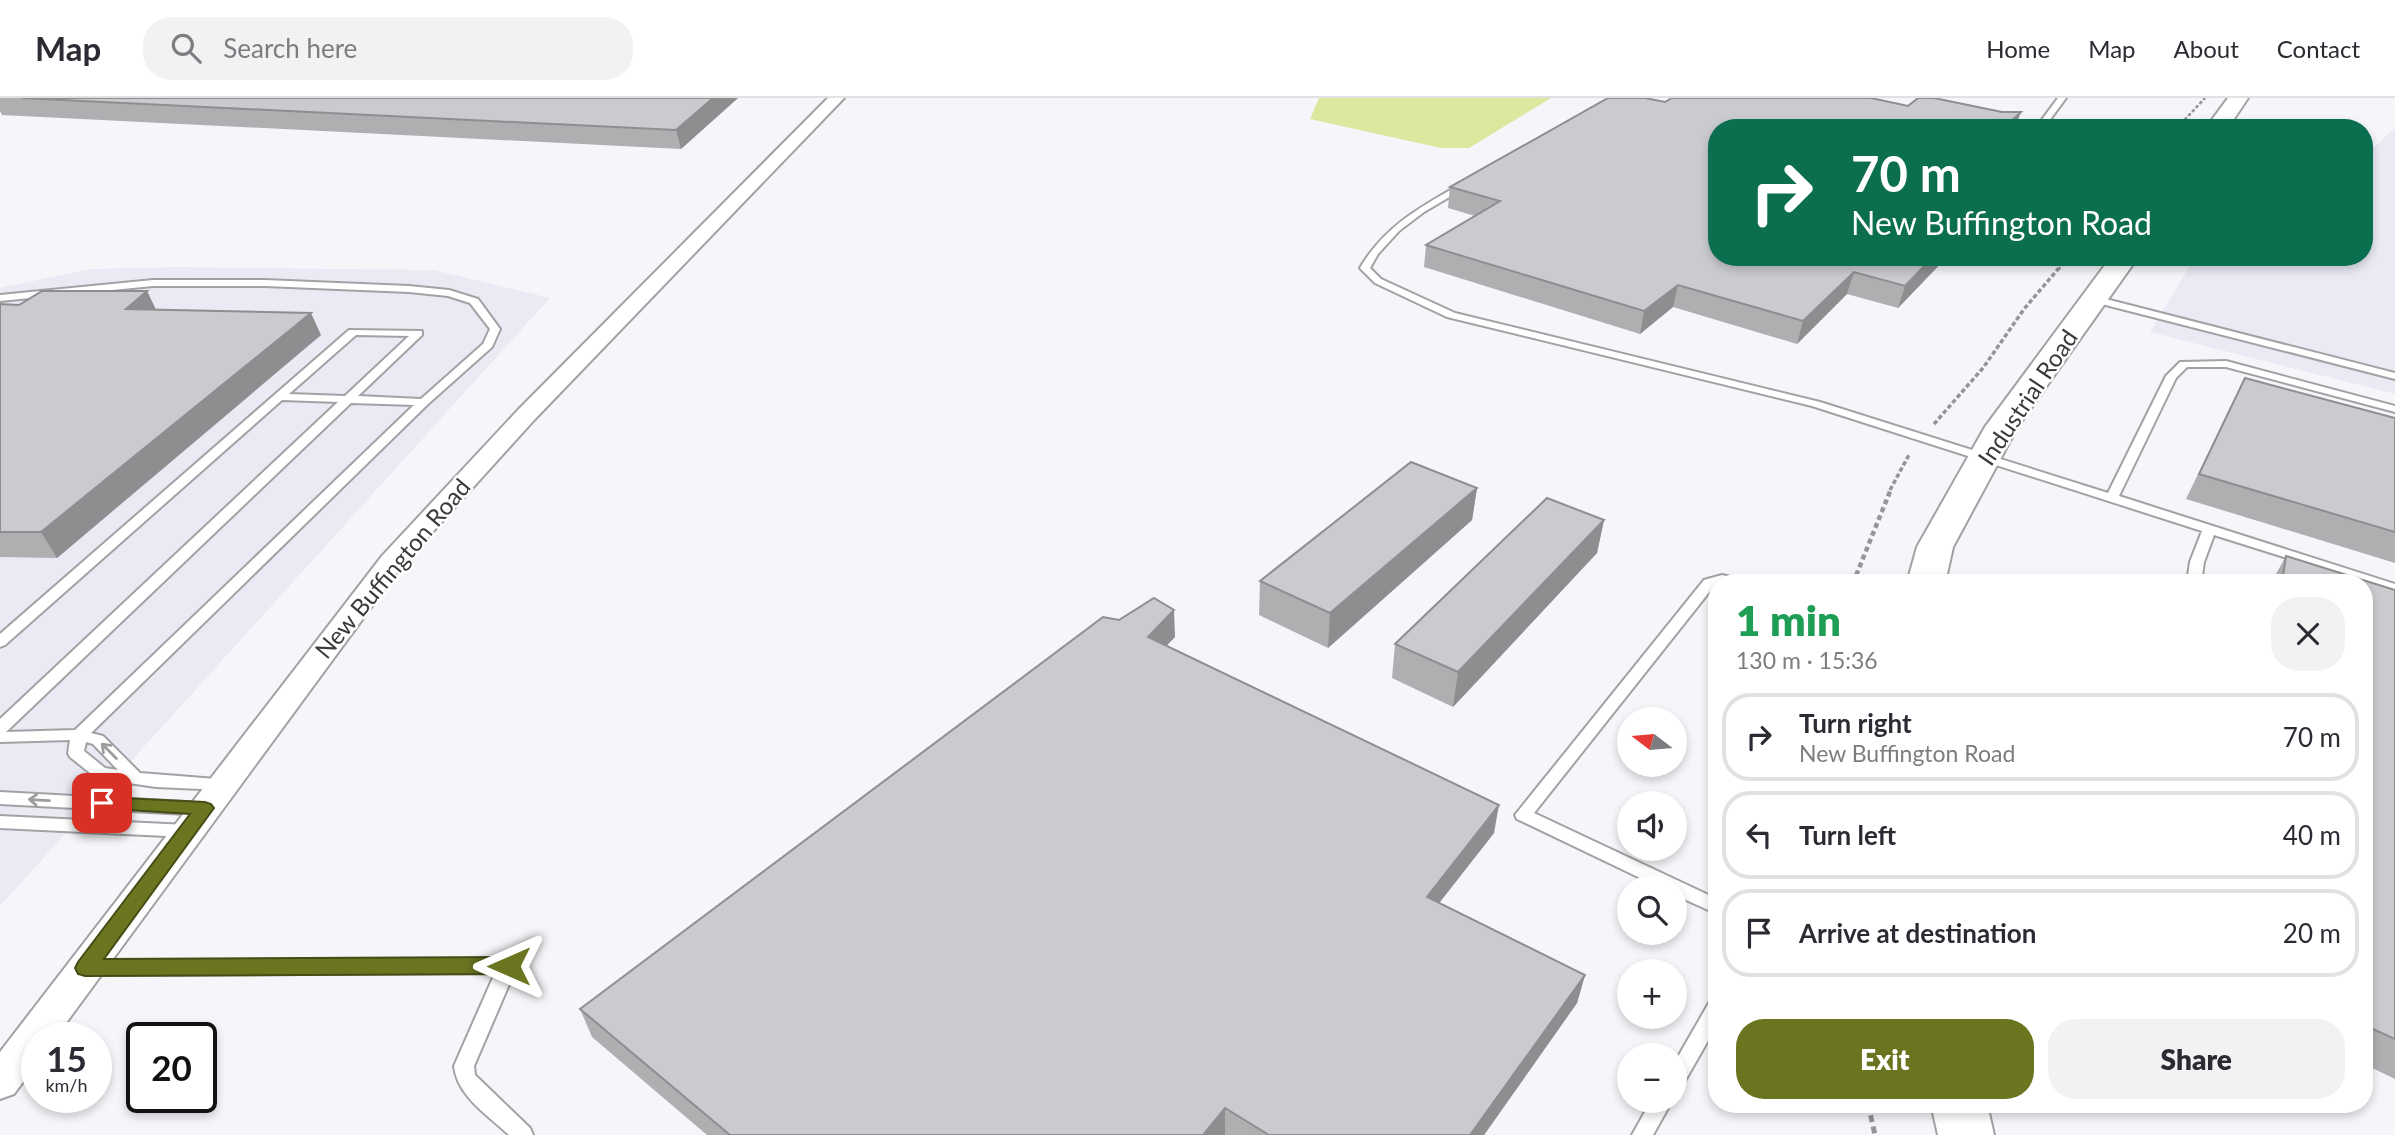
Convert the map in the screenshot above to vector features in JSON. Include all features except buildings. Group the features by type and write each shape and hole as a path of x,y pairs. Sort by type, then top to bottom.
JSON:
{"main road":[{"path":"2223,119 2238,98"},
{"name":"Industrial Road","path":"1928,574 1935,547 2000,427 2118,266"},
{"path":"1961,1113 1966,1135"}],"street":[{"name":"New Buffington Road","path":"0,1082 336,632 443,503 836,98"}],"lane":[{"path":"2046,119 2062,98"},
{"path":"1472,181 1404,219 1371,256 1366,268 1378,281 1451,315 1816,404 2350,574"},
{"path":"0,298 153,283 265,283 409,289 449,293 474,301 495,329 488,345 424,402 79,735 76,753 101,773 223,784"},
{"path":"2094,299 2395,376"},
{"path":"0,642 353,332 418,333 0,728"},
{"path":"2111,499 2171,376 2184,364 2226,364 2395,409"},
{"path":"281,397 424,402"},
{"path":"2195,574 2209,530"},
{"path":"2373,581 2395,588"},
{"path":"1708,584 1523,815 1708,903"},
{"path":"0,737 79,735 98,740 134,777"},
{"path":"0,798 205,808"},
{"path":"0,822 188,831"},
{"path":"85,968 509,966 464,1066 470,1085 523,1135"},
{"path":"1687,1059 1708,1023"},
{"path":"1642,1135 1655,1113"}],"path":[{"path":"2185,119 2205,98"},
{"path":"1857,574 1905,460 1983,368 2024,309 2061,266"},
{"path":"1870,1113 1875,1135"}],"shaded area":[{"path":"2395,128 2395,394 2150,332 2190,266 2373,266 2373,148"},
{"path":"179,267 434,270 550,298 0,906 0,288 90,269"}],"green space":[{"path":"1319,98 1551,98 1469,148 1441,148 1310,119"}],"route":[{"path":"102,803 205,808 85,968 509,966"}]}
